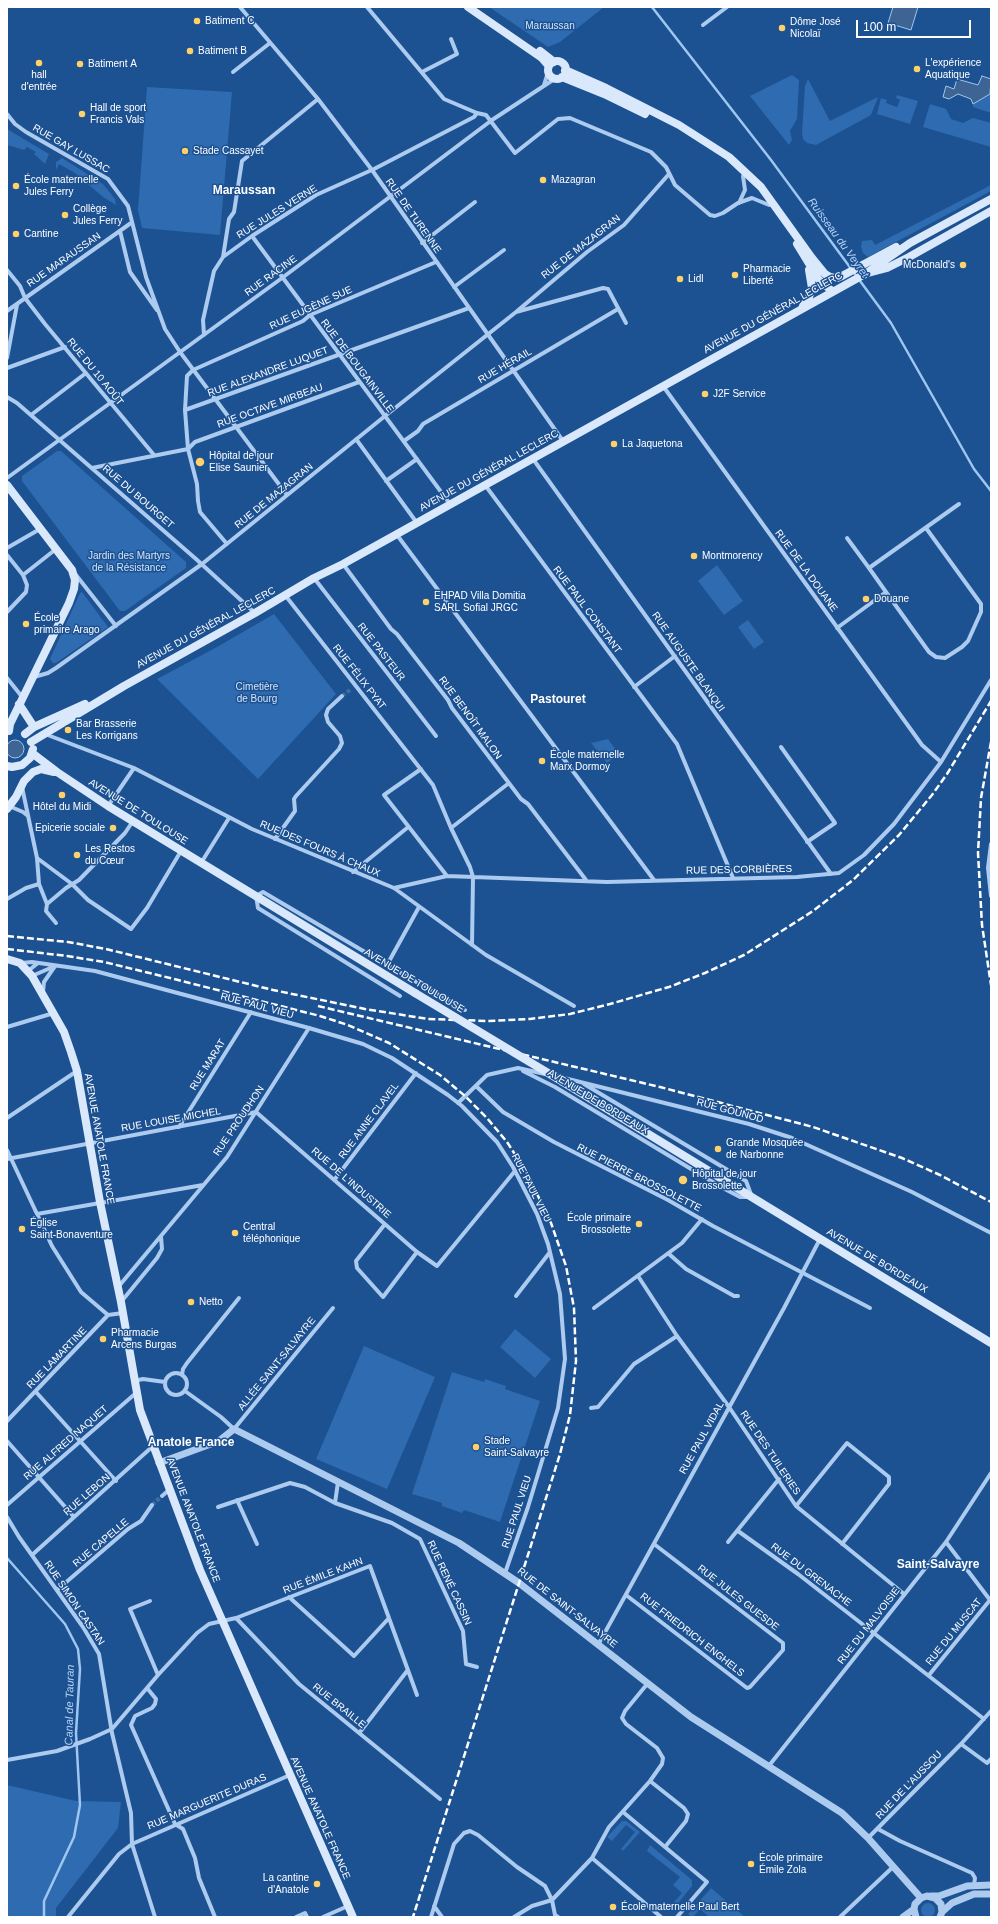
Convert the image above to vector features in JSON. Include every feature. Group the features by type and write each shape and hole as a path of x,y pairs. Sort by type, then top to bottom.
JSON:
{"main road":[{"path":"468,7 542,58 550,66 551,76 561,75 606,88 679,125 730,157 761,187 825,274 838,278 891,249 910,243"},
{"path":"476,7 550,66"},
{"path":"550,66 561,62 561,75"},
{"path":"561,75 677,129 727,161 743,176 769,205 792,235 819,280 832,291"},
{"name":"AVENUE DU GÉNÉRAL LECLERC","path":"31,742 124,686 255,613 314,578 343,564 832,291 848,284 910,243 991,199"},
{"name":"AVENUE DU GÉNÉRAL LECLERC","path":"865,274 887,268 991,211"},
{"path":"802,308 809,297 812,288 811,277 805,258"},
{"path":"7,485 72,570 75,580 74,589 69,603 10,724 8,732 20,731 25,734 31,742 32,753 27,762 23,784"},
{"name":"AVENUE DU GÉNÉRAL LECLERC","path":"25,734 34,727 124,686"},
{"path":"21,701 34,727"},
{"name":"AVENUE DE TOULOUSE","path":"32,753 57,772 108,806 563,1082"},
{"path":"7,766 17,767 27,762"},
{"path":"8,808 23,784 36,770 41,769 57,772"},
{"name":"AVENUE ANATOLE FRANCE","path":"14,961 30,974 54,1013 64,1032 77,1071 100,1202 121,1302 136,1392 159,1464 200,1570 353,1917"},
{"name":"AVENUE DE BORDEAUX","path":"563,1082 991,1343"}],"street":[{"path":"242,9 247,7"},
{"path":"368,7 444,99 477,113 486,115 492,120 515,153 558,119 570,118 651,152 660,159 675,185 710,215 715,216 723,213 738,203 752,198 769,205"},
{"path":"703,25 727,7"},
{"name":"RUE DE TURENNE","path":"242,9 318,100 372,170 563,441"},
{"path":"422,72 457,54 451,39"},
{"path":"233,72 270,43"},
{"path":"544,85 550,66"},
{"name":"RUE RACINE","path":"7,478 282,278 492,120 561,75"},
{"path":"223,257 229,219 234,212 242,161 318,100"},
{"name":"RUE JULES VERNE","path":"204,335 203,320 212,278 214,271 223,257 252,236 316,195 372,170 474,117 477,113"},
{"name":"RUE GAY LUSSAC","path":"8,118 26,132 108,179 128,206 131,223 146,277 165,329 193,370 287,495"},
{"name":"RUE DE MAZAGRAN","path":"32,678 48,673 202,564 384,416 516,312 587,252 624,225 669,174"},
{"path":"738,203 744,190 743,176"},
{"path":"422,243 476,202"},
{"name":"RUE MARAUSSAN","path":"7,312 16,304 131,223"},
{"name":"RUE GAY LUSSAC","path":"120,231 130,272 161,315"},
{"name":"RUE DE BOUGAINVILLE","path":"252,236 450,504"},
{"path":"454,287 504,250"},
{"name":"RUE EUGÈNE SUE","path":"193,370 303,321 310,315 436,262"},
{"name":"RUE DU 10 AOÛT","path":"7,270 20,286 25,298 154,455"},
{"name":"RUE DE MAZAGRAN","path":"516,312 603,288 608,289 618,309"},
{"path":"7,358 16,304"},
{"name":"RUE ALEXANDRE LUQUET","path":"185,410 469,308"},
{"path":"618,309 626,323"},
{"name":"RUE HÉRAIL","path":"404,441 418,431 423,424 618,309"},
{"path":"7,368 65,347"},
{"path":"193,370 188,376 185,410 188,449 197,484 200,512 227,544"},
{"path":"31,415 86,373"},
{"name":"RUE OCTAVE MIRBEAU","path":"188,449 195,442 359,382"},
{"name":"RUE DE LA DOUANE","path":"663,385 922,744 940,762"},
{"name":"RUE DU BOURGET","path":"7,397 60,440 202,564 255,613"},
{"path":"356,439 417,523"},
{"path":"92,468 188,449"},
{"name":"RUE AUGUSTE BLANQUI","path":"532,458 831,874"},
{"path":"386,481 417,459"},
{"name":"RUE PAUL CONSTANT","path":"485,485 676,744 733,878"},
{"path":"868,568 959,504"},
{"path":"847,538 929,652 936,658 945,658 962,647 968,641 981,612 981,604 926,528"},
{"path":"7,548 40,529"},
{"path":"396,534 654,880"},
{"path":"23,575 56,549"},
{"path":"7,555 23,575 27,584 26,592 7,612"},
{"name":"RUE BENOÎT MALON","path":"343,564 391,629 397,634 448,700 452,708 521,799 528,804 586,880"},
{"path":"72,570 116,626"},
{"name":"RUE PASTEUR","path":"314,578 436,736"},
{"path":"838,628 886,592"},
{"name":"RUE FÉLIX PYAT","path":"285,595 433,785 451,828 470,867 473,878"},
{"path":"634,687 675,656"},
{"path":"7,678 21,701"},
{"name":"RUE DES CORBIÈRES","path":"394,888 447,876 473,878 586,880 606,882 839,873 864,855 894,824 940,762 991,680"},
{"path":"350,690 355,686"},
{"path":"275,839 295,811 294,799 296,796 339,749 342,743 340,736 328,722 326,716 328,710 342,696"},
{"name":"RUE DES FOURS À CHAUX","path":"44,734 134,768 229,818 275,839 394,888 486,955 574,1006"},
{"path":"781,747 835,823 807,842"},
{"path":"108,806 134,768"},
{"path":"421,769 384,796 407,828 447,876"},
{"path":"451,828 509,783"},
{"path":"23,784 28,816 38,858 39,884 47,904 46,911 56,923"},
{"path":"8,808 23,812 28,816"},
{"path":"201,863 229,818"},
{"path":"47,904 79,880 125,833 133,821"},
{"path":"353,872 407,828"},
{"path":"991,844 988,868 991,896"},
{"path":"38,858 72,884 88,900 118,922 132,929 147,908 181,850"},
{"path":"472,945 473,878"},
{"path":"7,899 26,888 39,884"},
{"name":"AVENUE DE TOULOUSE","path":"400,996 258,908 256,896 263,892 464,1010"},
{"path":"387,965 419,906"},
{"name":"RUE PAUL VIEU","path":"14,961 38,962 55,966 95,971 251,1012 363,1044 392,1058 458,1103 497,1142 515,1171 537,1214 550,1252 560,1294 565,1359 558,1408 528,1507 505,1573"},
{"path":"30,974 38,962"},
{"path":"30,974 55,966"},
{"path":"43,995 44,982 55,966"},
{"name":"RUE MARAT","path":"179,1127 251,1012"},
{"path":"7,1027 54,1013"},
{"name":"RUE PROUDHON","path":"118,1287 161,1238 227,1156 309,1028"},
{"name":"RUE GOUNOD","path":"458,1103 487,1075 518,1068 581,1082 749,1124 792,1138 912,1192 991,1233"},
{"name":"AVENUE DE BORDEAUX","path":"518,1068 555,1088 721,1187 740,1197 752,1197 746,1181 581,1082"},
{"path":"7,1118 77,1071"},
{"name":"RUE ANNE CLAVEL","path":"335,1179 416,1073"},
{"name":"RUE PIERRE BROSSOLETTE","path":"476,1086 503,1112 554,1142 870,1308"},
{"name":"RUE LOUISE MICHEL","path":"9,1158 256,1112"},
{"name":"RUE DE L'INDUSTRIE","path":"256,1112 335,1179 417,1252 436,1266 515,1171"},
{"path":"7,1150 9,1158 52,1246 81,1292 108,1316 123,1313"},
{"path":"37,1214 203,1185"},
{"path":"594,1308 669,1254 687,1238 702,1220"},
{"path":"385,1224 356,1261 357,1268 383,1297 417,1252"},
{"name":"RUE PROUDHON","path":"121,1302 157,1258 162,1249 161,1238"},
{"name":"RUE PAUL VIDAL","path":"598,1645 803,1273 820,1239"},
{"path":"516,1296 550,1252"},
{"path":"669,1254 686,1269 734,1296 738,1296"},
{"name":"RUE DES TUILERIES","path":"638,1276 677,1336 729,1407 796,1506 904,1594"},
{"path":"182,1375 183,1369 187,1363 239,1298"},
{"name":"ALLÉE SAINT-SALVAYRE","path":"234,1429 333,1308"},
{"name":"RUE LAMARTINE","path":"7,1421 108,1316"},
{"path":"591,1408 598,1407 634,1364 677,1336"},
{"path":"176,1373 185,1377 188,1383 185,1391 179,1395 173,1395 168,1392 165,1382 171,1374 176,1373"},
{"path":"134,1381 143,1379 165,1382"},
{"path":"159,1464 219,1441 234,1429 221,1417 185,1391"},
{"path":"36,1392 116,1481"},
{"name":"RUE ALFRED NAQUET","path":"7,1505 136,1392"},
{"name":"RUE DE SAINT-SALVAYRE","path":"234,1429 459,1543 505,1573 691,1717 768,1767 837,1809 868,1838 921,1898"},
{"path":"7,1441 74,1517"},
{"path":"796,1506 846,1443 889,1477 889,1484 842,1544"},
{"name":"RUE LEBON","path":"32,1555 116,1481 153,1446"},
{"name":"RUE DU MALVOISIE","path":"768,1767 946,1542 991,1473"},
{"path":"728,1542 779,1479"},
{"path":"218,1507 290,1482 305,1487 335,1503 338,1482"},
{"path":"162,1496 169,1490"},
{"path":"237,1500 257,1544"},
{"name":"RUE RENÉ CASSIN","path":"335,1503 392,1523 420,1538 463,1631 466,1664 477,1667"},
{"name":"RUE CAPELLE","path":"57,1590 128,1529 141,1521 152,1505"},
{"name":"RUE SIMON CASTAN","path":"7,1517 100,1654 112,1729 131,1813 132,1844 155,1917"},
{"name":"RUE DU GRENACHE","path":"738,1531 798,1574 874,1633"},
{"name":"RUE DU MUSCAT","path":"929,1675 990,1600 946,1542"},
{"name":"RUE JULES GUESDE","path":"654,1544 783,1643 783,1650 750,1687 747,1688"},
{"name":"RUE ÉMILE KAHN","path":"112,1729 158,1675 197,1634 209,1624 236,1618 370,1566 417,1696"},
{"name":"RUE FRIEDRICH ENGHELS","path":"626,1595 747,1688"},
{"path":"290,1598 354,1656 389,1618"},
{"path":"150,1601 130,1609 158,1675"},
{"name":"RUE BRAILLE","path":"236,1618 299,1684 360,1732 440,1799"},
{"name":"RUE DU MUSCAT","path":"874,1633 984,1719"},
{"path":"360,1732 407,1671"},
{"path":"514,1917 532,1906 552,1900 592,1858 609,1827 650,1781 662,1764 663,1758 661,1753 626,1724 622,1718 625,1710 648,1683"},
{"path":"147,1688 156,1700 155,1704 152,1708 135,1716 131,1725 175,1824 183,1829 194,1858 199,1878 216,1917"},
{"name":"RUE DE L'AUSSOU","path":"868,1838 991,1711"},
{"path":"7,1760 57,1751 83,1742 112,1729"},
{"path":"960,1744 989,1765 991,1759"},
{"name":"RUE MARGUERITE DURAS","path":"68,1917 119,1854 132,1844 290,1775"},
{"path":"650,1781 684,1808 688,1814 686,1822 664,1847"},
{"path":"623,1812 707,1882 677,1917"},
{"path":"878,1829 900,1842 972,1872 975,1878 974,1885"},
{"path":"431,1917 454,1844 464,1833 470,1831 478,1835 517,1867 545,1886 552,1900 555,1915 558,1917"},
{"path":"592,1858 661,1917"},
{"path":"840,1917 894,1866"},
{"path":"916,1917 914,1909 915,1904 921,1898 974,1885 991,1885"},
{"path":"941,1915 952,1903 974,1894 991,1894"},
{"path":"931,1896 941,1904 941,1915"},
{"path":"323,1917 348,1906"},
{"path":"434,1906 442,1917"},
{"path":"903,1917 914,1909"},
{"path":"296,1917 305,1913 307,1917"}],"green space":[{"name":"Maraussan","path":"489,7 604,7 560,42 548,47"},
{"path":"792,75 799,80 797,119 790,131 792,140 789,145 750,96"},
{"path":"808,79 830,121 878,97 871,115 816,145 807,143 803,139 802,133 805,86"},
{"name":"Stade Cassayet","path":"147,87 232,92 220,235 142,228 138,210"},
{"path":"991,91 991,113 973,107 973,104 990,94"},
{"path":"897,95 918,101 910,124 877,114 881,98 887,100 886,103 897,107 900,100 896,98"},
{"path":"930,104 946,109 951,119 963,123 973,118 991,123 991,147 923,127"},
{"path":"7,129 49,154 45,164 34,154 36,152 27,147 24,150 7,145"},
{"path":"62,158 103,184 115,199 116,205 103,197 75,173 59,164 56,170 56,162"},
{"path":"991,185 991,191 868,257 863,253 861,247 862,241 872,240 875,245"},
{"name":"Jardin des Martyrs de la Résistance","path":"57,451 61,451 186,562 186,568 125,611 120,611 22,481 22,476"},
{"path":"717,565 743,601 724,615 698,581"},
{"path":"82,592 108,627 56,663 53,663 50,659 80,593"},
{"name":"Cimetière de Bourg","path":"274,614 336,694 258,779 157,679"},
{"path":"748,620 764,642 754,649 738,627"},
{"path":"608,739 619,754 607,763 591,743"},
{"path":"515,1329 551,1359 535,1378 500,1347"},
{"path":"364,1346 435,1377 387,1489 316,1459"},
{"name":"Stade Saint-Salvayre","path":"452,1372 484,1382 485,1379 506,1386 505,1389 540,1401 500,1522 464,1510 462,1513 442,1506 442,1503 412,1494"},
{"path":"7,1785 76,1801 121,1802 118,1828 56,1908 56,1917 7,1917"},
{"path":"622,1821 626,1821 640,1832 623,1851 621,1849 635,1832 626,1825 612,1841 607,1837"},
{"path":"650,1845 692,1880 692,1886 672,1911 668,1909 682,1893 673,1885 680,1877 647,1851"},
{"path":"711,1888 745,1917 709,1917 700,1909 693,1917 691,1917 688,1914"},
{"path":"925,1903 931,1903 935,1907 935,1913 931,1917 925,1917 921,1913 921,1907"}],"shaded area":[{"path":"893,7 918,7 911,30 888,23"},
{"path":"982,76 991,79 990,94 973,104 971,99 958,94 949,99 943,97 946,86 954,89 957,79 978,85"},
{"path":"15,740 21,743 24,749 21,755 15,758 9,755 6,749 9,743"}],"waterway":[{"name":"Ruisseau du Veyret","path":"652,7 771,160 891,323 974,469 991,491"},
{"name":"Canal de Tauran","path":"7,1558 65,1624 78,1649 80,1669 76,1733 80,1805 74,1837 44,1901 44,1917"}],"tunnel":[{"path":"342,696 350,690"},
{"path":"152,1505 162,1496"}],"railway":[{"path":"7,936 68,942 106,949 273,990 365,1009 428,1019 488,1021 530,1019 570,1014 669,987 705,973 744,955 813,911 853,880 899,835 947,774 991,701"},
{"path":"991,742 981,798 978,853 982,925 991,985"},
{"path":"7,949 104,962 170,978 320,1016 348,1025 389,1043 440,1075 465,1096 487,1118 507,1142 527,1173 551,1223 566,1266 574,1308 576,1361 570,1415 560,1454 413,1917"},
{"path":"318,1006 660,1087 813,1127 902,1158 940,1175 991,1202"}],"place":[{"name":"Batiment C","path":"197,21"},
{"name":"Dôme José Nicolaï","path":"782,28"},
{"name":"Batiment B","path":"190,51"},
{"name":"hall d'entrée","path":"39,63"},
{"name":"Batiment A","path":"80,64"},
{"name":"L'expérience Aquatique","path":"917,69"},
{"name":"Hall de sport Francis Vals","path":"82,114"},
{"name":"Stade Cassayet","path":"185,151"},
{"name":"Mazagran","path":"543,180"},
{"name":"École maternelle Jules Ferry","path":"16,186"},
{"name":"Collège Jules Ferry","path":"65,215"},
{"name":"Cantine","path":"16,234"},
{"name":"McDonald's","path":"963,265"},
{"name":"Pharmacie Liberté","path":"735,275"},
{"name":"Lidl","path":"680,279"},
{"name":"J2F Service","path":"705,394"},
{"name":"La Jaquetona","path":"614,444"},
{"name":"Hôpital de jour Elise Saunier","path":"200,462"},
{"name":"Montmorency","path":"694,556"},
{"name":"Douane","path":"866,599"},
{"name":"EHPAD Villa Domitia SARL Sofial JRGC","path":"426,602"},
{"name":"École primaire Arago","path":"26,624"},
{"name":"Bar Brasserie Les Korrigans","path":"68,730"},
{"name":"École maternelle Marx Dormoy","path":"542,761"},
{"name":"Hôtel du Midi","path":"62,795"},
{"name":"Epicerie sociale","path":"113,828"},
{"name":"Les Restos du Cœur","path":"77,855"},
{"name":"Grande Mosquée de Narbonne","path":"718,1149"},
{"name":"Hôpital de jour Brossolette","path":"683,1180"},
{"name":"École primaire Brossolette","path":"639,1224"},
{"name":"Église Saint-Bonaventure","path":"22,1229"},
{"name":"Central téléphonique","path":"235,1233"},
{"name":"Netto","path":"191,1302"},
{"name":"Pharmacie Arcens Burgas","path":"103,1339"},
{"name":"Stade Saint-Salvayre","path":"476,1447"},
{"name":"École primaire Émile Zola","path":"751,1864"},
{"name":"La cantine d'Anatole","path":"317,1884"},
{"name":"École maternelle Paul Bert","path":"613,1907"}],"district":[{"name":"Maraussan","path":"244,191"},
{"name":"Pastouret","path":"558,700"},
{"name":"Anatole France","path":"191,1443"},
{"name":"Saint-Salvayre","path":"938,1565"}]}
